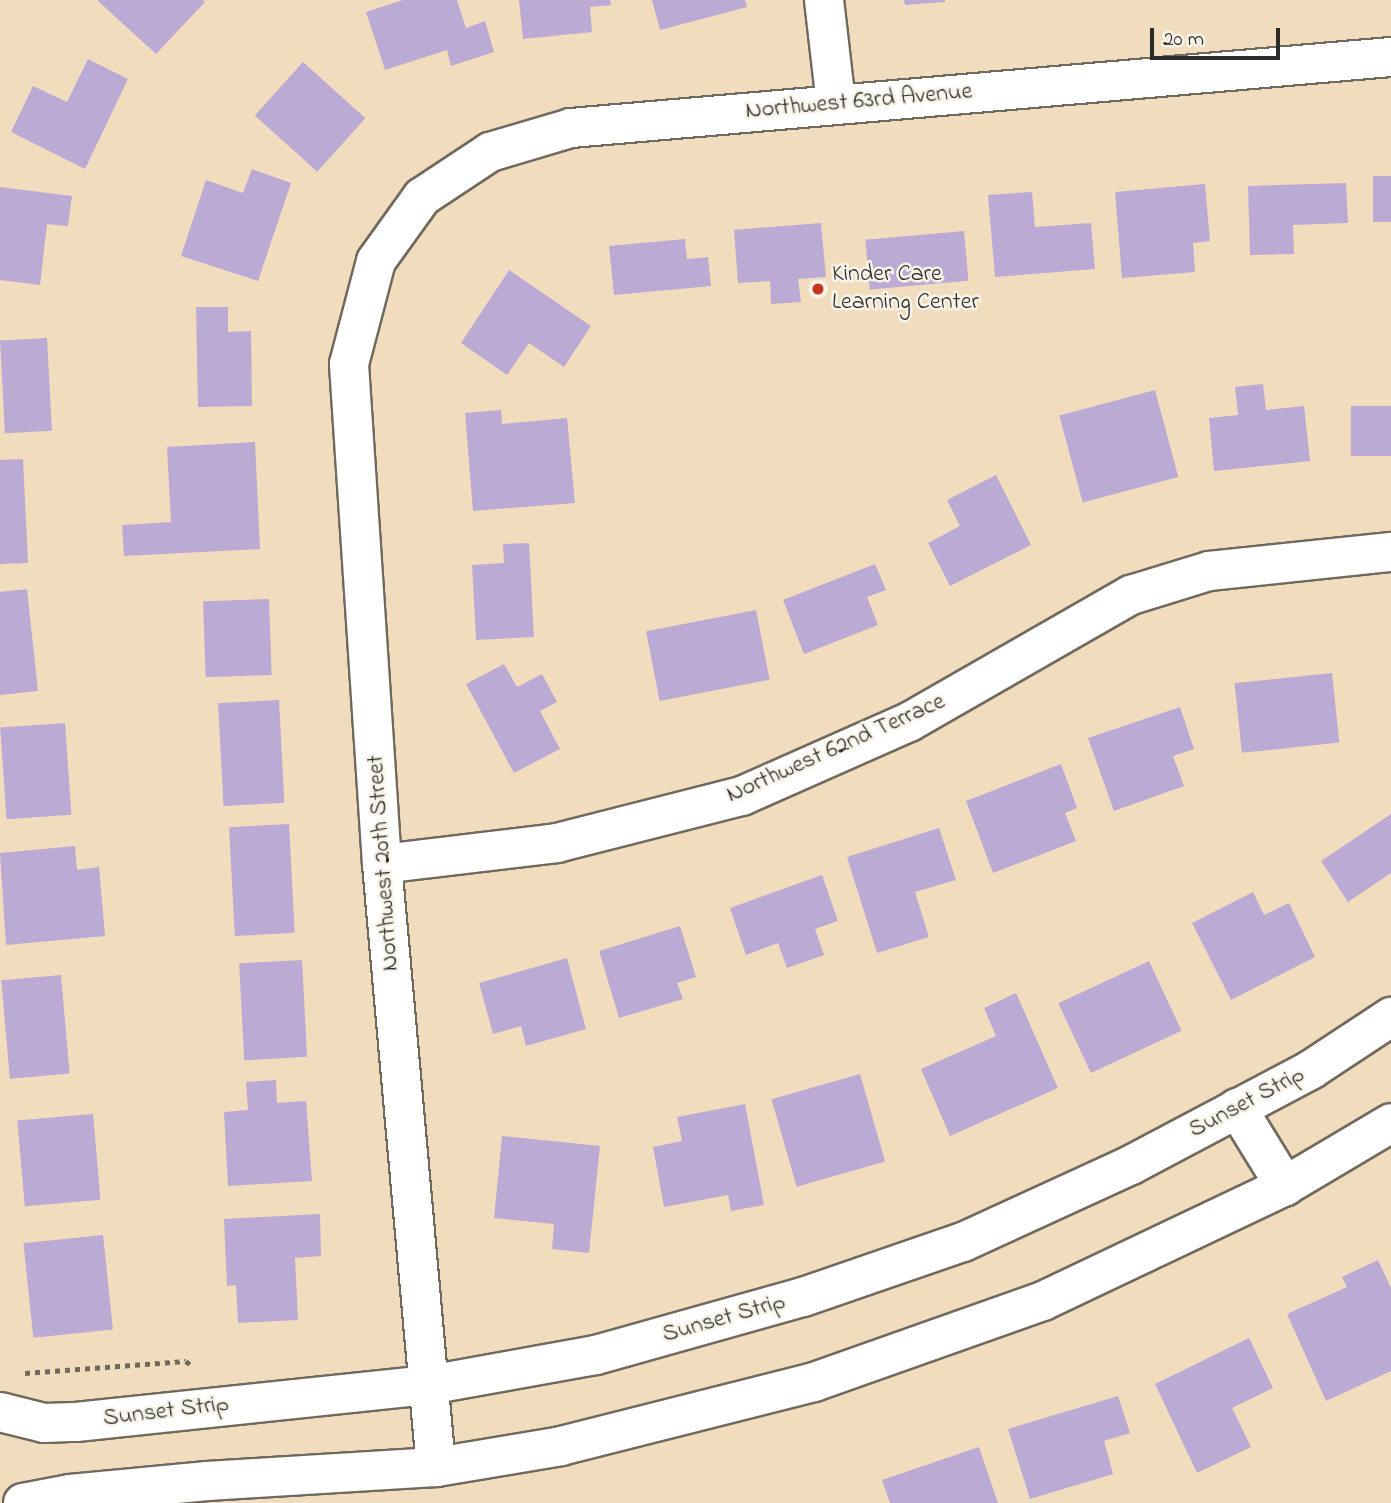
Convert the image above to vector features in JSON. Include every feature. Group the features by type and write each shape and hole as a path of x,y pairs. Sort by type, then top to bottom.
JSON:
{"street":[{"path":"824,0 836,104"},
{"name":"Northwest 63rd Avenue","path":"376,261 422,197 490,152 571,128 1391,57"},
{"name":"Northwest 20th Street","path":"376,261 349,364 382,864 436,1467"},
{"name":"Northwest 62nd Terrace","path":"382,864 557,843 742,796 909,722 1131,595 1209,571 1391,552"},
{"name":"Sunset Strip","path":"0,1412 44,1423 76,1422 429,1385 596,1355 865,1276 975,1237 1131,1165 1312,1069 1391,1017"},
{"path":"1237,1108 1285,1186"},
{"path":"23,1503 70,1494 207,1481 436,1467 561,1446 814,1382 1043,1301 1285,1186 1391,1124"}],"path":[{"path":"12,1372 186,1361"}],"building":[{"path":"97,0 203,0 205,2 156,54"},
{"path":"403,0 457,0 466,28 485,21 494,52 451,66 447,50 385,70 366,12"},
{"path":"519,0 610,0 611,5 590,7 592,32 523,39"},
{"path":"652,0 745,0 747,7 660,30"},
{"path":"904,0 945,0 945,2 905,5"},
{"path":"88,59 128,79 85,169 11,132 33,86 67,102"},
{"path":"303,62 365,118 317,172 255,116"},
{"path":"252,169 291,183 258,281 181,256 206,180 243,193"},
{"path":"1373,176 1391,176 1391,222 1373,222"},
{"path":"1346,183 1348,223 1293,225 1294,254 1250,255 1248,186"},
{"path":"1205,184 1210,241 1193,243 1195,272 1122,278 1115,192"},
{"path":"0,187 72,196 68,226 47,224 40,285 0,280"},
{"path":"1032,192 1035,227 1091,223 1095,269 995,277 988,195"},
{"path":"821,223 826,277 798,279 801,302 771,304 770,281 738,283 734,230"},
{"path":"964,231 968,281 870,289 865,240"},
{"path":"685,239 687,259 708,257 711,286 614,295 609,246"},
{"path":"509,270 591,326 564,367 529,343 507,375 461,343"},
{"path":"196,307 228,307 228,332 251,331 252,406 198,407"},
{"path":"47,338 52,431 5,433 0,340"},
{"path":"1263,384 1266,410 1304,406 1310,461 1214,471 1209,418 1238,415 1235,387"},
{"path":"1155,390 1178,477 1083,503 1059,416"},
{"path":"1351,406 1391,406 1391,456 1351,456"},
{"path":"501,410 502,424 567,418 575,503 473,511 465,413"},
{"path":"255,442 260,549 124,556 122,525 171,522 167,447"},
{"path":"23,459 28,563 0,564 0,460"},
{"path":"996,475 1031,545 950,586 928,543 960,526 947,500"},
{"path":"529,543 534,637 476,640 472,565 504,563 503,544"},
{"path":"875,564 886,590 867,597 878,625 804,654 783,600"},
{"path":"27,589 38,691 0,695 0,592"},
{"path":"269,599 272,675 206,677 203,601"},
{"path":"756,610 770,680 660,701 646,631"},
{"path":"504,664 517,687 542,674 557,702 540,711 560,749 514,773 466,684"},
{"path":"1332,673 1339,743 1242,753 1235,683"},
{"path":"279,700 284,803 223,806 218,703"},
{"path":"1180,707 1194,749 1173,756 1184,786 1114,811 1088,738"},
{"path":"65,723 71,815 7,819 0,728"},
{"path":"1061,764 1077,808 1065,813 1076,841 993,873 966,801"},
{"path":"1391,814 1391,873 1348,902 1321,861"},
{"path":"289,824 295,933 235,936 229,827"},
{"path":"939,828 956,880 915,892 929,937 877,953 847,857"},
{"path":"75,846 77,870 99,867 105,936 6,945 0,853"},
{"path":"822,875 838,921 815,929 824,955 787,968 778,943 746,955 730,908"},
{"path":"1253,892 1264,915 1289,903 1315,957 1231,1000 1192,923"},
{"path":"680,926 696,977 677,983 683,999 619,1018 599,951"},
{"path":"567,958 586,1029 526,1046 521,1026 493,1034 479,983"},
{"path":"302,960 307,1057 244,1060 239,963"},
{"path":"1149,961 1182,1031 1091,1073 1058,1003"},
{"path":"61,975 70,1074 10,1079 1,980"},
{"path":"1016,993 1058,1088 950,1136 921,1069 996,1036 984,1008"},
{"path":"860,1074 885,1161 797,1187 772,1099"},
{"path":"276,1080 277,1103 306,1101 312,1181 228,1186 224,1112 248,1110 246,1082"},
{"path":"745,1104 764,1205 731,1211 728,1195 664,1207 653,1147 682,1141 677,1117"},
{"path":"93,1114 100,1200 25,1206 17,1121"},
{"path":"502,1136 600,1146 589,1253 552,1249 554,1224 494,1218"},
{"path":"320,1214 321,1256 295,1258 298,1320 238,1323 236,1285 227,1286 224,1219"},
{"path":"103,1235 113,1329 33,1338 23,1243"},
{"path":"1378,1260 1391,1288 1391,1371 1326,1401 1287,1314 1347,1287 1342,1277"},
{"path":"1249,1338 1273,1388 1232,1408 1251,1447 1197,1473 1155,1384"},
{"path":"1118,1396 1130,1433 1104,1441 1113,1474 1030,1499 1008,1429"},
{"path":"979,1447 998,1503 890,1503 882,1480"}],"place":[{"name":"Kinder Care Learning Center","path":"818,289"}]}
